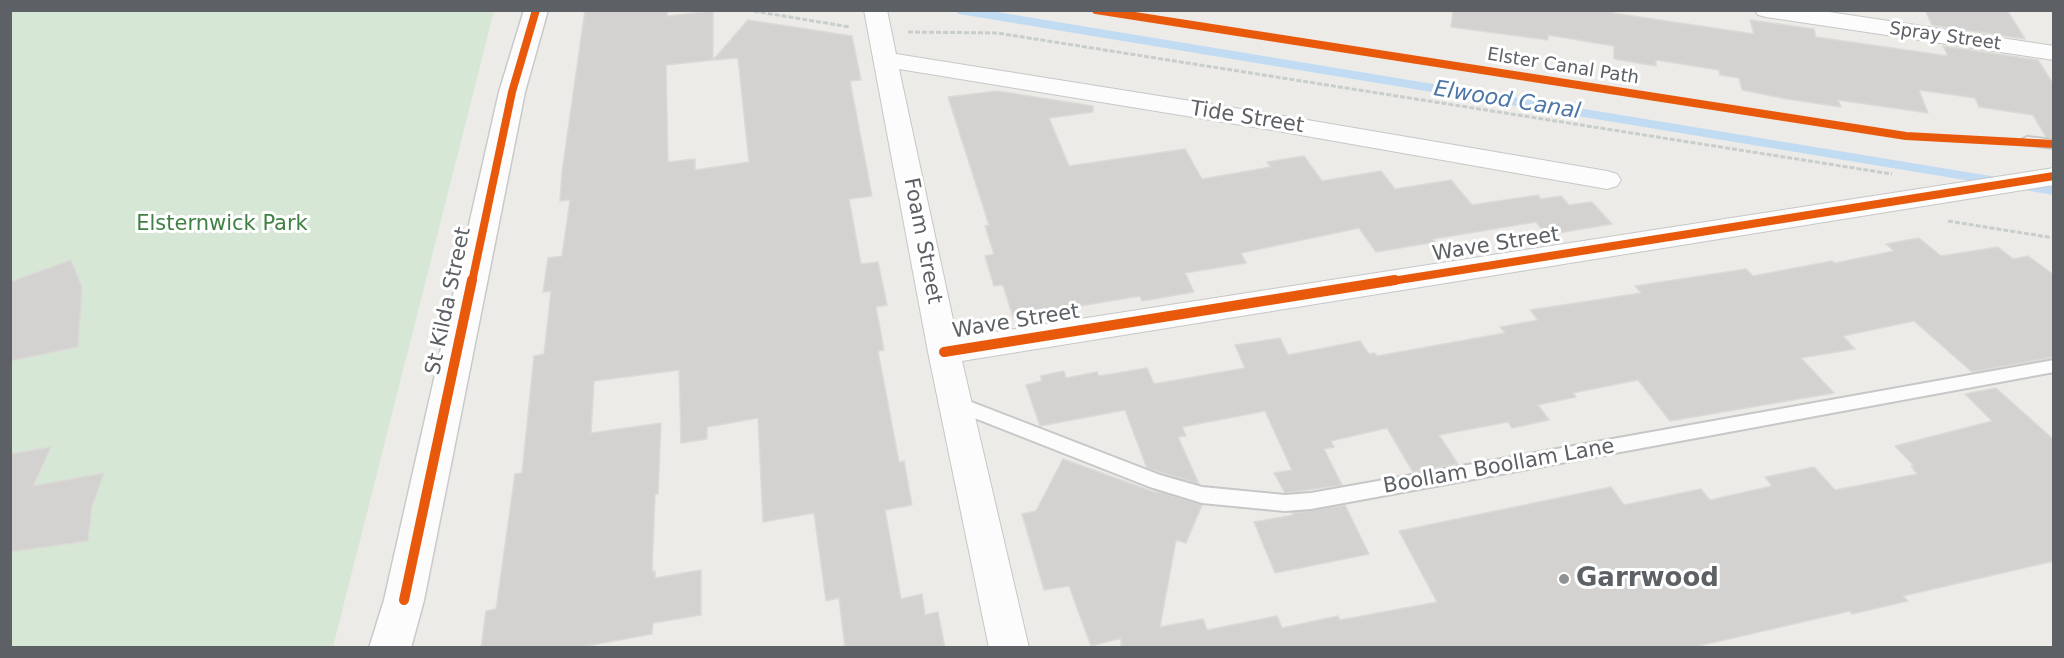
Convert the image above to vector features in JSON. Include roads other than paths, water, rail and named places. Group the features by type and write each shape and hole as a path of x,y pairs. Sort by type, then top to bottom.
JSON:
{"main road":[{"name":"St Kilda Street","path":"390,648 406,587 512,92 536,10"}],"street":[{"name":"Spray Street","path":"1766,10 2054,53"},
{"name":"Tide Street","path":"880,34 1260,120 1607,180"},
{"name":"Foam Street","path":"880,34 944,352 1009,648"},
{"name":"Wave Street","path":"944,352 1900,187 1961,192 2054,176"}],"lane":[{"path":"2027,141 2054,144"},
{"name":"Boollam Boollam Lane","path":"956,403 1157,482 1202,495 1285,503 1322,499 2054,366"}],"waterway":[{"name":"Elwood Canal","path":"960,10 1996,181"},
{"name":"Elwood Canal","path":"2025,186 2054,191"}],"place":[{"name":"Garrwood","path":"1564,579"}],"park label":[{"name":"Elsternwick Park","path":"222,225"}]}
